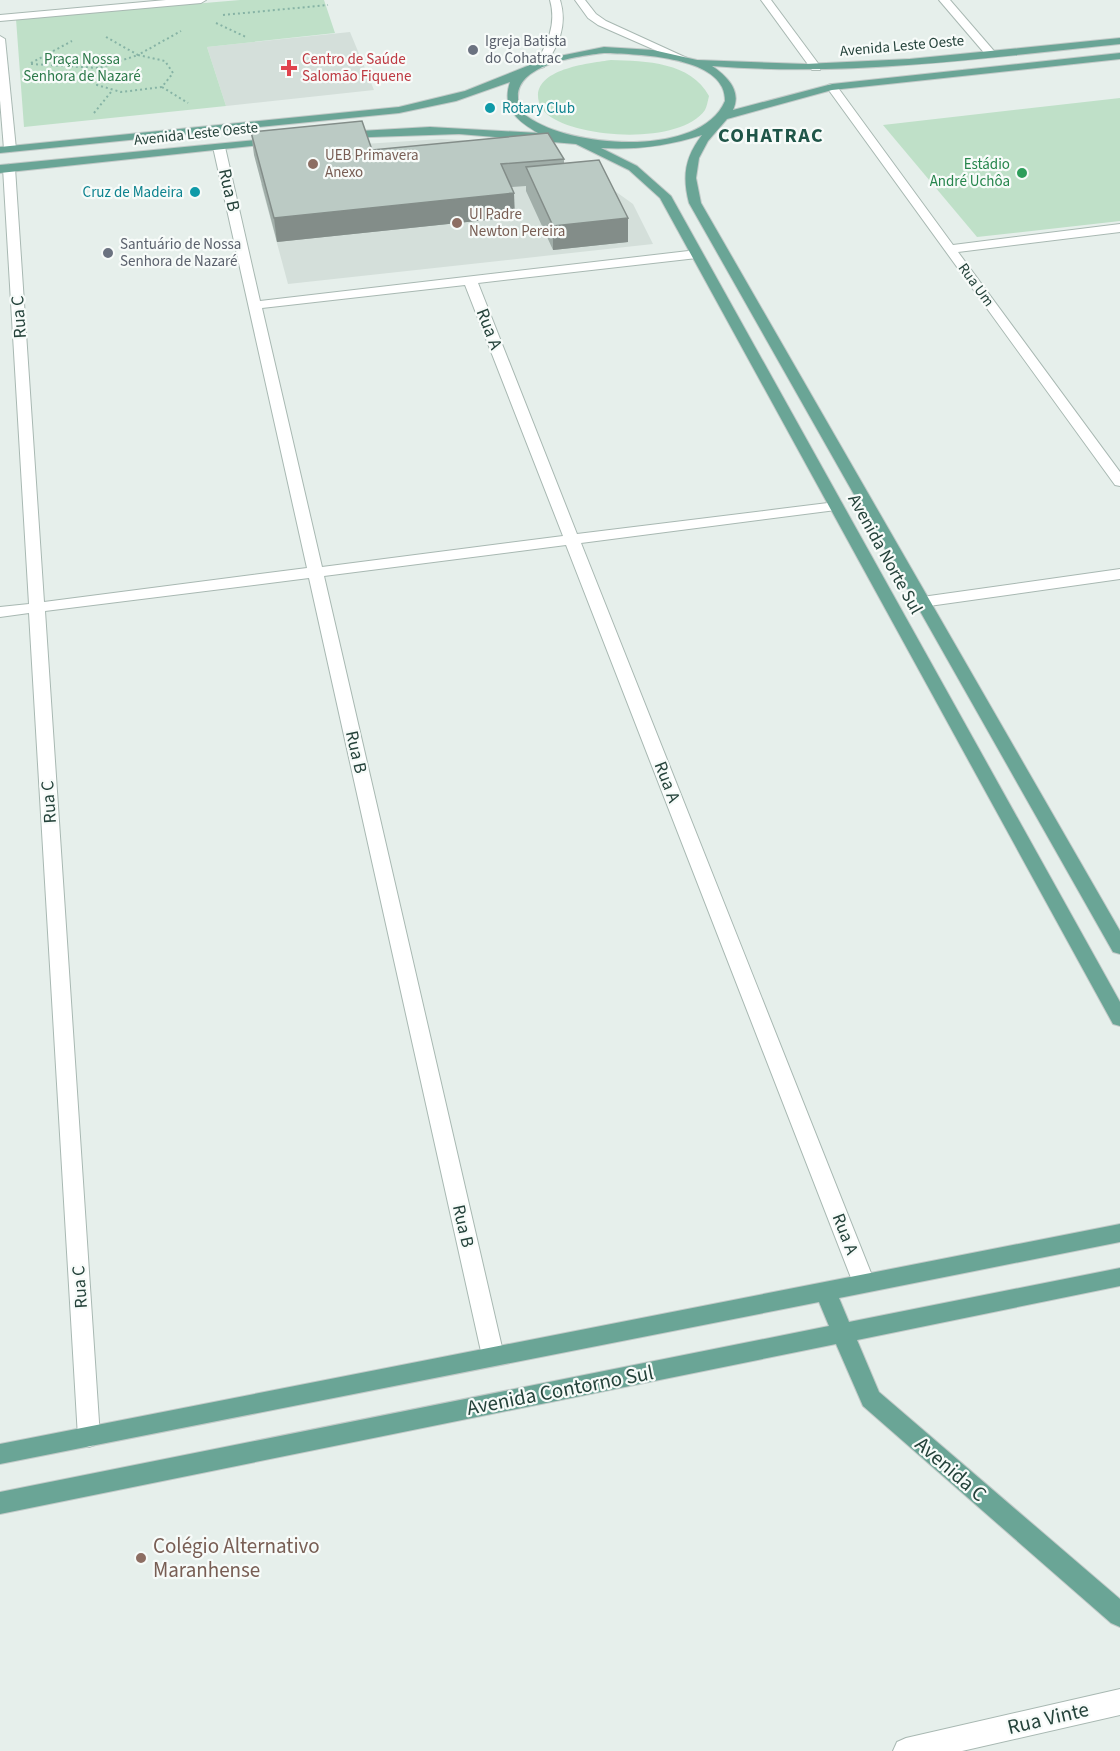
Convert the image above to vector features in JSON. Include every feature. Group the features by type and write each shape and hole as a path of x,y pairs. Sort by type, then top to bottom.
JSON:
{"main road":[{"name":"Avenida Leste Oeste","path":"5,150 399,110 473,94 538,66 575,54 604,50 641,51 685,60 752,67 816,68 1120,40"},
{"name":"Avenida Leste Oeste","path":"578,142 612,146 668,142 698,132 722,118 789,96 832,87 1120,56"},
{"path":"685,60 706,68 727,86 731,101 722,118"},
{"path":"538,66 519,79 511,92 513,106 521,118 537,128 578,142"},
{"name":"Avenida Norte Sul","path":"722,118 702,140 691,162 690,184 695,203 1120,947"},
{"path":"334,136 446,129 510,132 578,142"},
{"name":"Avenida Leste Oeste","path":"5,168 288,140"},
{"name":"Avenida Norte Sul","path":"578,142 617,159 651,182 665,196 1120,1019"},
{"path":"0,1454 1120,1233"},
{"name":"Avenida Contorno Sul","path":"0,1503 1120,1276"},
{"name":"Avenida C","path":"825,1291 871,1399 1120,1615"}],"street":[{"path":"0,18 201,0"},
{"path":"538,66 558,32 559,12 555,0"},
{"path":"580,0 592,16 602,23 685,60"},
{"path":"766,0 816,68"},
{"path":"944,0 990,53"},
{"path":"0,39 5,150"},
{"name":"Rua Um","path":"832,87 1120,482"},
{"name":"Rua B","path":"219,147 493,1356"},
{"name":"Rua C","path":"5,168 37,608 89,1437"},
{"path":"950,249 1120,228"},
{"path":"255,305 697,254"},
{"name":"Rua A","path":"470,280 864,1283"},
{"path":"0,612 836,506"},
{"path":"922,602 1120,574"},
{"name":"Rua Vinte","path":"906,1751 1120,1702"}],"path":[{"path":"215,22 246,37"},
{"path":"30,64 99,68 138,55 165,61 173,73 162,87 139,92 111,92 98,85 99,68"}],"shaded area":[{"name":"Centro de Saúde Salomão Fiquene","path":"350,32 374,90 226,106 207,47"},
{"name":"UI Padre Newton Pereira","path":"441,139 480,141 531,151 587,171 633,204 653,244 288,284 261,184 373,173 364,144"}],"green space":[{"name":"Praça Nossa Senhora de Nazaré","path":"240,0 324,0 335,33 207,47 226,106 24,127 16,19"},
{"path":"611,60 653,63 691,76 709,96 705,110 692,121 674,129 629,135 582,129 563,123 542,109 538,96 540,87 547,79 567,69"},
{"name":"Estádio André Uchôa","path":"1120,98 1120,221 977,237 883,125"}],"building":[{"path":"362,121 372,150 548,133 564,159 501,164 514,193 274,218 251,132"},
{"path":"599,160 628,218 553,226 526,167"}],"place":[{"name":"Igreja Batista do Cohatrac","path":"473,50"},
{"name":"Centro de Saúde Salomão Fiquene","path":"289,68"},
{"name":"Rotary Club","path":"490,108"},
{"name":"UEB Primavera Anexo","path":"313,164"},
{"name":"Estádio André Uchôa","path":"1022,173"},
{"name":"Cruz de Madeira","path":"195,192"},
{"name":"UI Padre Newton Pereira","path":"457,223"},
{"name":"Santuário de Nossa Senhora de Nazaré","path":"108,253"},
{"name":"Colégio Alternativo Maranhense","path":"141,1558"}],"district":[{"name":"COHATRAC","path":"771,136"}]}
